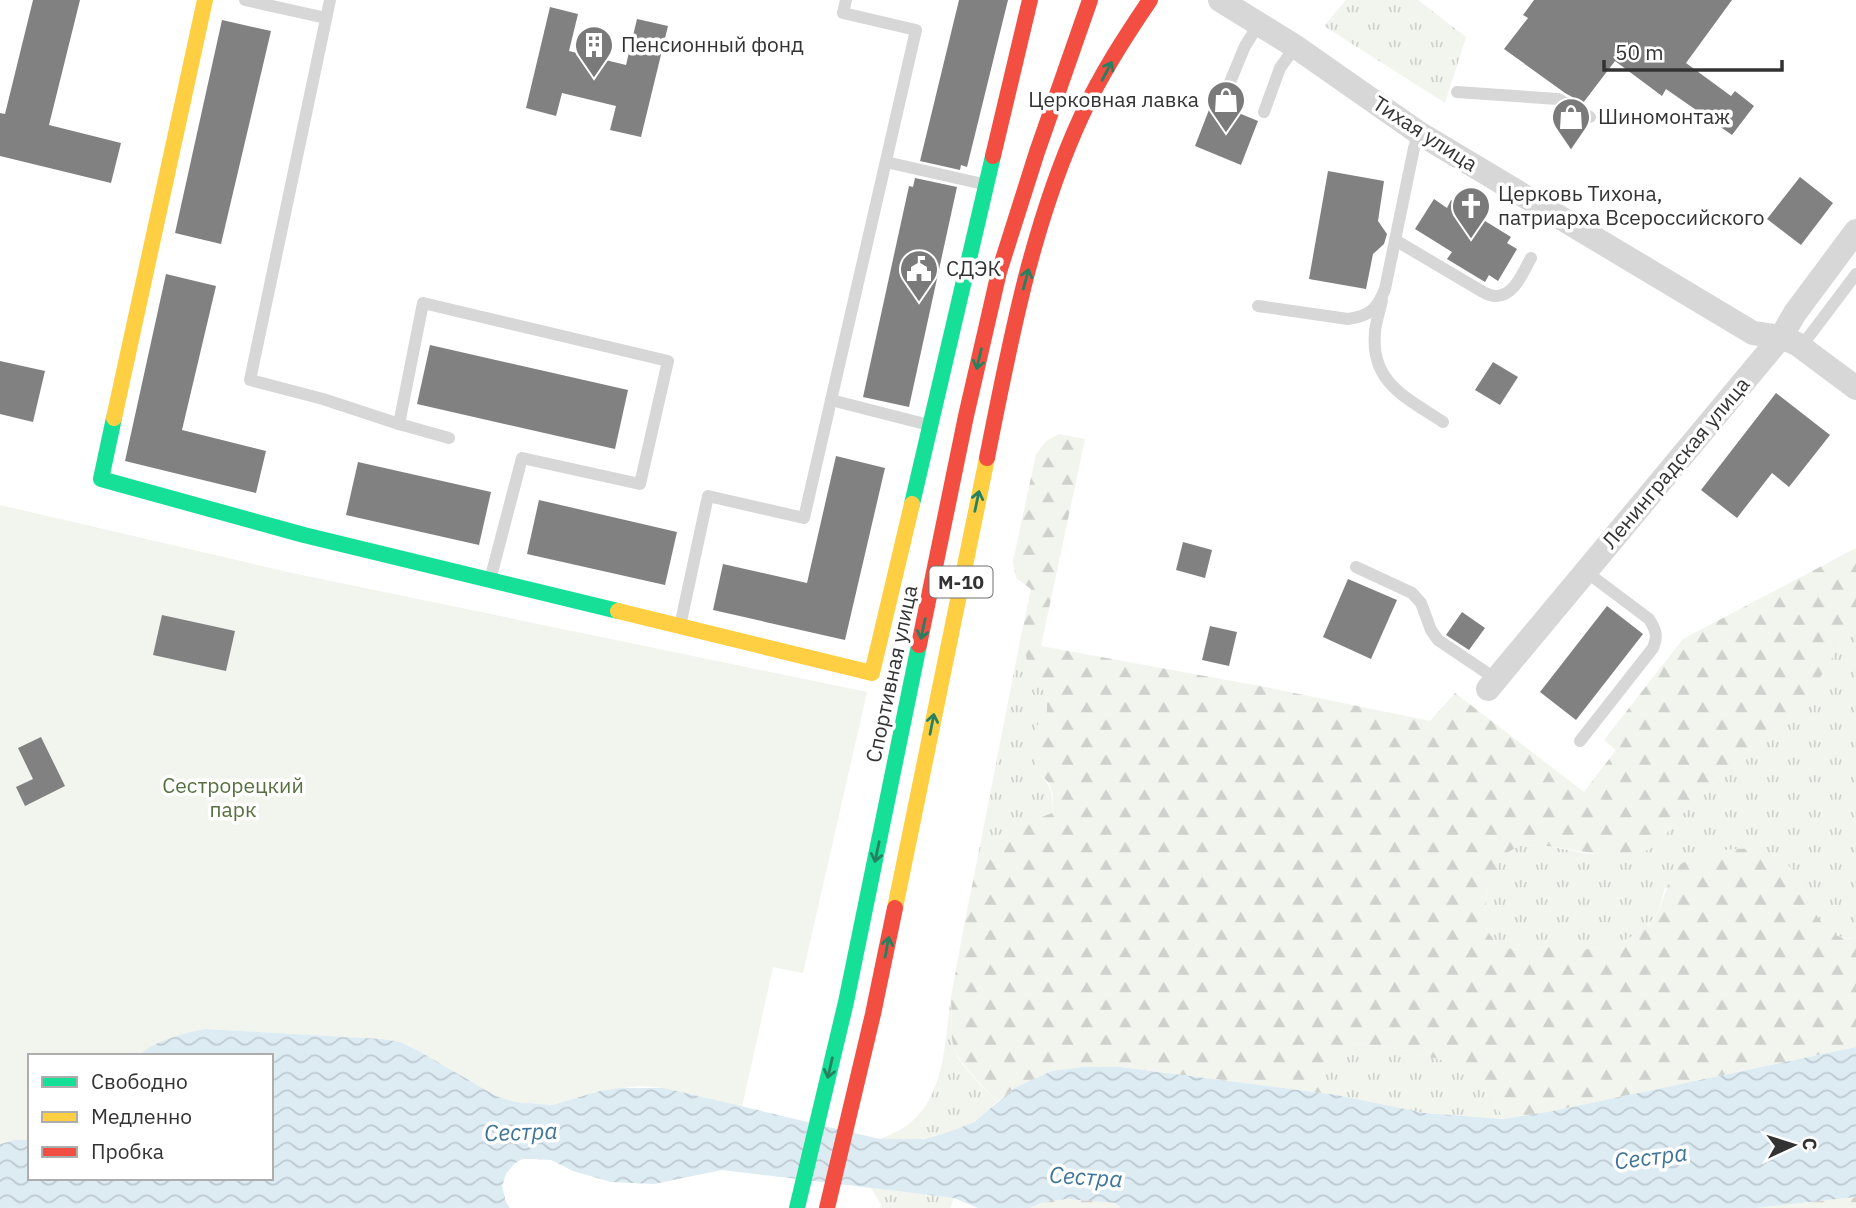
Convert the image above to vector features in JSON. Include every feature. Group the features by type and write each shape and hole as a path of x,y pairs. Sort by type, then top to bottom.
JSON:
{"main road":[{"path":"205,0 101,479 304,535 872,673 1030,0"},
{"name":"Спортивная улица","path":"797,1208 846,1002 972,390 999,272 1090,0"},
{"name":"М-10","path":"827,1208 873,1014 1017,310 1039,232 1066,154 1087,109 1144,4"}],"street":[{"name":"Тихая улица","path":"1220,0 1295,47 1419,133 1753,333 1791,342"},
{"name":"Ленинградская улица","path":"1492,684 1585,571 1791,342 1796,313 1856,231"},
{"path":"1791,342 1856,388"}],"lane":[{"path":"245,0 327,18"},
{"path":"330,0 250,380 449,438"},
{"path":"680,626 708,496 804,518 916,30 843,13 846,0"},
{"path":"1228,87 1245,46 1259,24"},
{"path":"1264,112 1280,68 1295,47"},
{"path":"1457,92 1558,99 1590,117"},
{"path":"1419,133 1375,329 1375,347 1383,375 1392,386 1443,422"},
{"path":"886,162 987,185"},
{"path":"1395,240 1483,292 1495,296 1516,286 1531,258"},
{"path":"1791,342 1856,274"},
{"path":"1258,306 1348,319 1370,313 1380,303 1385,289"},
{"path":"399,424 423,303 667,361 640,484 522,458 490,580"},
{"path":"831,400 929,425"},
{"path":"1356,567 1412,593 1421,603 1431,630 1438,640 1492,684"},
{"path":"1580,741 1653,648 1657,639 1649,619 1585,571"}],"green space":[{"path":"1346,0 1418,0 1466,37 1445,103 1324,26"},
{"path":"1059,434 1085,439 1041,646 1265,687 1430,721 1455,693 1584,792 1616,750 1604,740 1683,639 1856,548 1856,621 1842,637 1829,664 1809,694 1784,722 1741,756 1685,811 1656,846 1624,858 1541,845 1519,846 1503,855 1488,885 1484,926 1499,947 1528,951 1555,945 1578,951 1622,942 1643,930 1658,913 1674,868 1703,854 1718,851 1748,849 1769,853 1786,863 1794,873 1814,911 1830,931 1842,937 1856,939 1856,1047 1553,1111 1503,1119 1490,1088 1472,1074 1442,1060 1384,1046 1351,1044 1333,1052 1322,1068 1326,1082 1337,1095 1120,1067 1082,1067 1052,1071 1016,1087 997,1102 956,1054 952,1039 951,997 976,866 987,844 1005,831 1052,813 1053,795 1049,783 1038,772 1034,753 1037,726 1047,711 1047,695 1029,671 1026,656 1019,646 1031,589 1016,578 1013,562 1036,454 1046,441"},
{"name":"Сестрорецкий парк","path":"0,505 292,573 867,692 803,973 773,967 742,1107 664,1088 641,1086 600,1091 552,1105 515,1102 496,1096 400,1042 205,1029 160,1042 141,1054 28,1054 28,1140 0,1144"},
{"path":"1856,621 1856,939 1834,934 1824,927 1801,884 1665,888 1658,913 1643,930 1622,942 1578,951 1555,945 1528,951 1499,947 1484,926 1488,885 1502,855 1519,846 1541,845 1591,854 1656,846 1685,811 1741,756 1784,722 1809,694 1829,664 1842,637"},
{"path":"1019,646 1026,656 1029,671 1047,695 1047,711 1037,726 1038,772 1051,791 1052,813 1005,831 987,844 976,866"},
{"path":"951,997 952,1034 956,1054 997,1102 976,1120 954,1132 930,1138 880,1139 905,1127 918,1115 936,1085 944,1051"},
{"path":"1351,1044 1384,1046 1442,1060 1472,1074 1490,1088 1503,1119 1425,1113 1337,1095 1326,1082 1322,1068 1333,1052"},
{"path":"871,1188 954,1198 950,1208 883,1208"},
{"path":"1856,1197 1856,1208 1756,1208"},
{"path":"1067,1199 1117,1203 1121,1208 1030,1208 1043,1202"}],"water":[{"name":"Сестра","path":"205,1029 383,1039 400,1042 417,1050 496,1096 515,1102 552,1105 600,1091 664,1088 880,1139 924,1139 947,1133 974,1122 1016,1087 1052,1071 1082,1067 1120,1067 1337,1095 1425,1113 1503,1119 1553,1111 1856,1047 1856,1197 1756,1208 1121,1208 1116,1203 1067,1199 1043,1202 1030,1208 978,1208 954,1198 722,1170 654,1184 611,1182 573,1171 551,1160 523,1159 515,1163 506,1174 502,1186 510,1208 0,1208 0,1144 14,1140 28,1140 28,1180 273,1180 273,1054 141,1054 151,1046"}],"building":[{"path":"33,0 80,0 49,125 121,143 111,183 0,156 0,113 5,114"},
{"path":"959,0 1008,0 967,167 961,165 960,170 920,161"},
{"path":"1534,0 1732,0 1686,63 1731,96 1735,91 1754,106 1732,135 1666,89 1662,96 1615,61 1583,103 1504,49 1528,18 1523,15"},
{"name":"Пенсионный фонд","path":"550,7 578,14 569,51 626,65 637,19 668,26 641,137 610,130 616,106 562,93 556,116 526,108"},
{"path":"222,20 271,31 221,244 175,233"},
{"name":"Церковная лавка","path":"1212,102 1258,121 1241,165 1195,146"},
{"path":"1328,171 1384,181 1378,221 1387,234 1384,244 1373,254 1366,289 1309,279"},
{"path":"1800,177 1833,203 1801,245 1767,219"},
{"path":"915,178 957,187 909,407 863,397 909,186 913,187"},
{"name":"Церковь Тихона, патриарха Всероссийского","path":"1434,199 1447,208 1451,200 1511,237 1507,243 1517,249 1498,281 1489,275 1485,282 1447,259 1452,252 1415,229"},
{"path":"166,274 216,286 182,430 266,451 256,493 125,461"},
{"path":"430,345 628,390 615,449 417,404"},
{"path":"0,361 45,371 33,422 0,414"},
{"path":"1493,362 1518,377 1500,405 1475,390"},
{"path":"1776,393 1830,435 1789,487 1772,473 1737,518 1701,490"},
{"path":"836,456 885,468 845,640 713,610 723,564 807,583"},
{"path":"358,462 491,492 479,545 346,515"},
{"path":"539,500 677,532 665,585 527,554"},
{"path":"1183,542 1212,550 1205,578 1176,570"},
{"path":"1348,579 1397,600 1371,659 1323,637"},
{"path":"1607,606 1643,634 1576,720 1540,692"},
{"path":"1462,612 1485,628 1469,650 1446,635"},
{"path":"162,615 235,631 226,671 153,655"},
{"path":"1210,626 1237,632 1229,666 1202,660"},
{"path":"41,737 65,786 25,806 16,787 33,779 18,748"}],"traffic: fast":[{"path":"912,504 993,156"},
{"path":"114,418 101,479 304,535 618,611"},
{"path":"797,1208 846,1002 919,645"}],"traffic: slow":[{"path":"114,418 205,0"},
{"path":"895,908 987,458"},
{"path":"618,611 872,673 912,504"}],"traffic: jam":[{"path":"993,156 1030,0"},
{"path":"919,645 999,272 1090,0"},
{"path":"987,458 1024,284 1049,198 1089,100 1150,0"},
{"path":"827,1208 895,908"}],"place":[{"name":"Пенсионный фонд","path":"594,79"},
{"name":"Церковная лавка","path":"1226,134"},
{"name":"Шиномонтаж","path":"1571,151"},
{"name":"Церковь Тихона, патриарха Всероссийского","path":"1471,240"},
{"name":"СДЭК","path":"919,303"}]}
